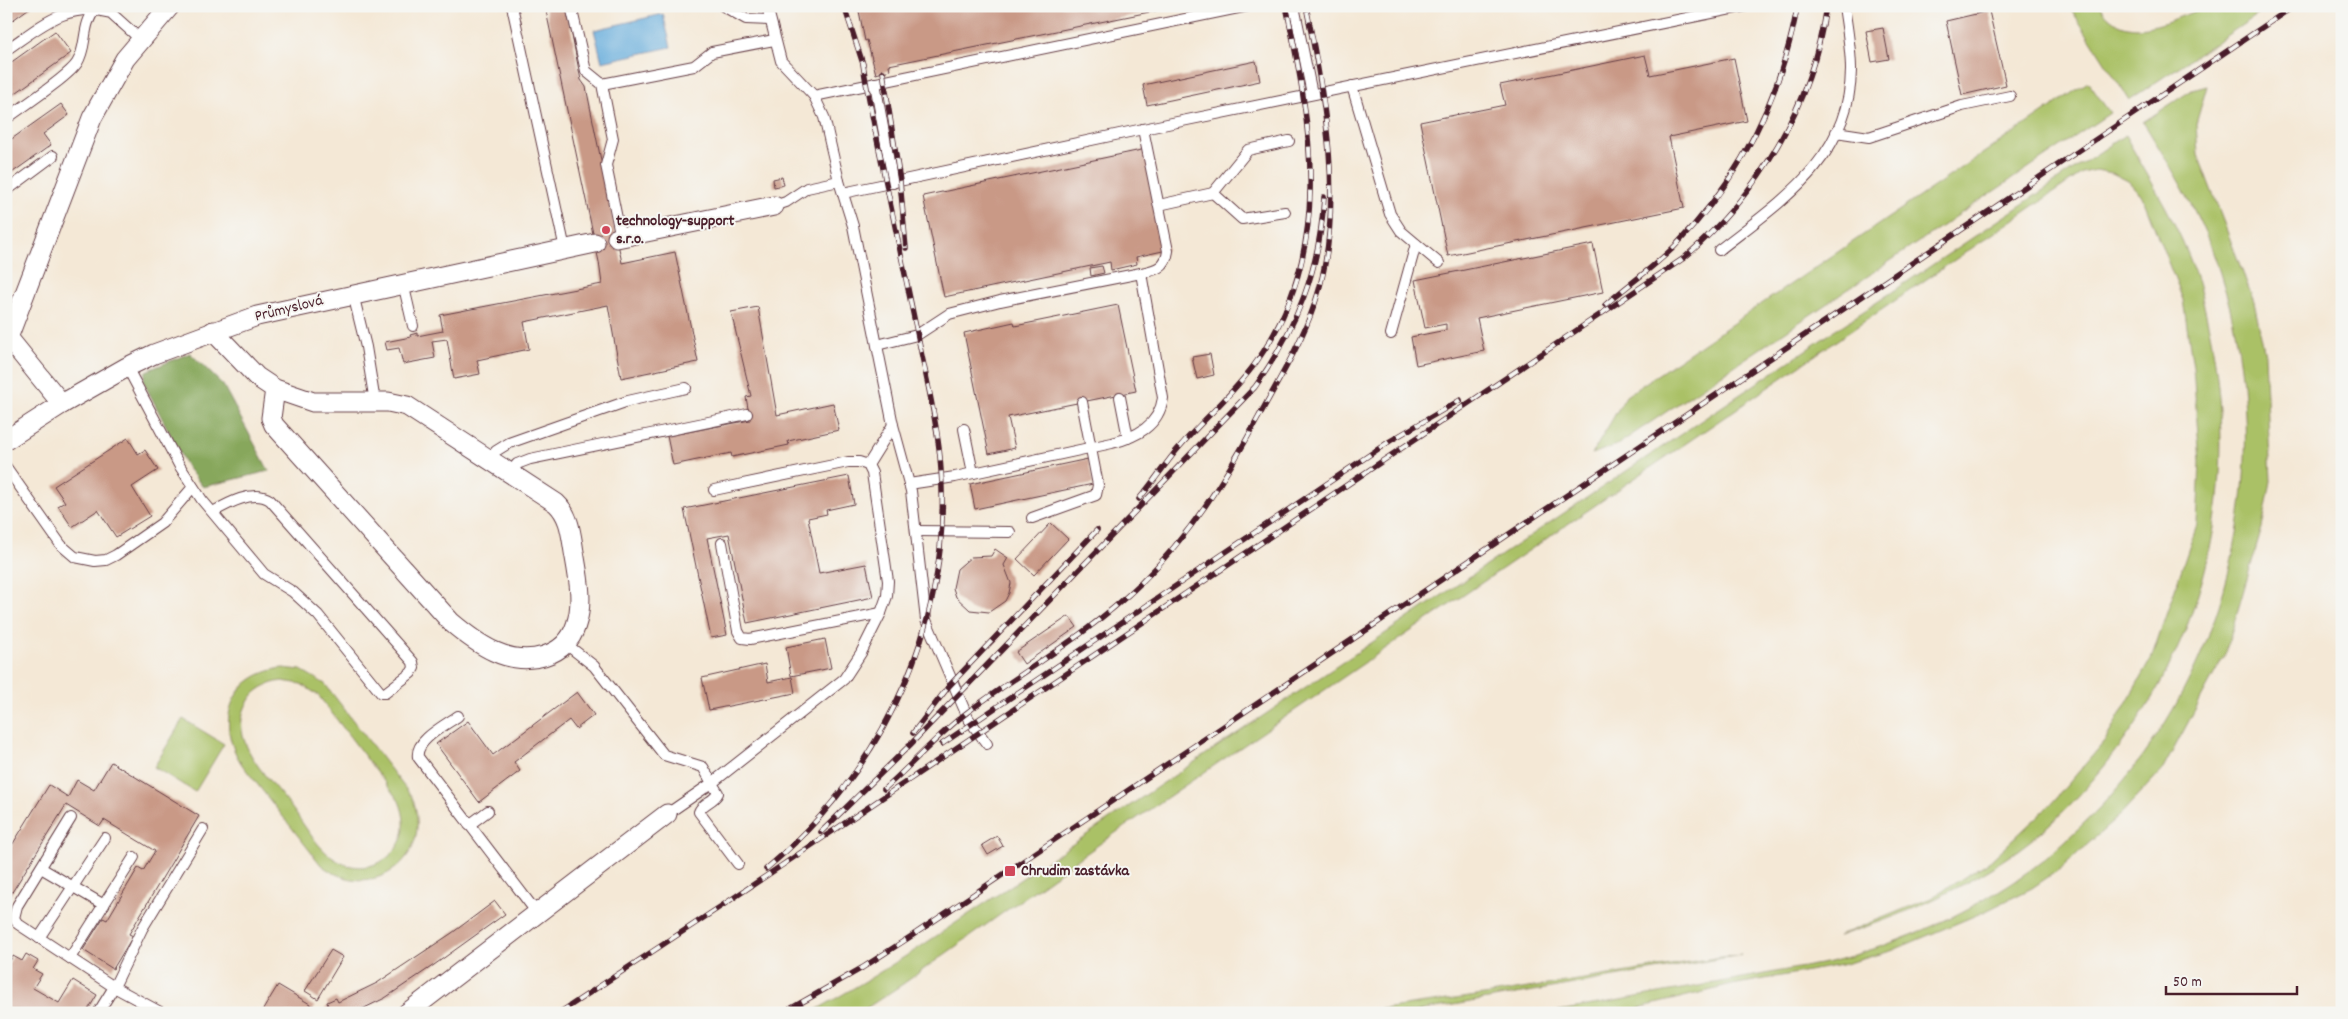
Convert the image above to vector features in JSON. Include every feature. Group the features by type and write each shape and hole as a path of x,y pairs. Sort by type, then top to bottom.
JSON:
{"street":[{"path":"62,404 7,339 92,118 113,79 140,40 170,6"},
{"path":"619,238 774,206"},
{"name":"Průmyslová","path":"6,440 62,404 127,367 154,354 257,316 595,243"},
{"path":"213,332 257,377 275,390 313,402 388,402 407,406 556,503 568,519 579,598 576,625 566,644 558,650 539,657 513,658 480,645 451,622 274,425 271,418 275,390"},
{"path":"408,1013 667,814"}],"lane":[{"path":"117,6 121,21"},
{"path":"512,6 565,249"},
{"path":"571,6 586,71 602,84 613,139 606,165 619,238"},
{"path":"723,6 746,19 770,20"},
{"path":"767,6 774,40 784,66 814,96 824,117 842,193 853,226 893,425 909,484 926,620 968,718 987,744"},
{"path":"814,96 1248,6"},
{"path":"1294,6 1312,94"},
{"path":"842,193 1143,128 1746,6"},
{"path":"1719,250 1807,178 1836,132 1849,90 1850,72 1844,6"},
{"path":"6,119 72,69 81,54 87,22 96,9"},
{"path":"6,50 59,14 96,9 111,13 140,40"},
{"path":"602,84 694,66 712,52 774,40"},
{"path":"875,84 893,183"},
{"path":"1352,86 1390,214 1401,231 1439,262"},
{"path":"1836,132 1869,137 1962,106 2010,96"},
{"path":"877,345 918,335 949,314 1000,301 1158,268 1168,256 1168,248 1143,128"},
{"path":"1159,205 1213,193 1248,150 1289,141"},
{"path":"6,191 53,156"},
{"path":"774,206 786,202 807,188 839,181"},
{"path":"1213,193 1242,219 1284,212"},
{"path":"1391,334 1416,244"},
{"path":"909,484 973,473 1091,448 1128,438 1152,423 1160,411 1163,398 1141,273"},
{"path":"403,283 412,326"},
{"path":"353,294 366,346 375,402"},
{"path":"127,367 179,465 193,487 212,512 264,574 292,592 318,615 377,690 385,693 412,673 414,668 413,662 270,500 261,496 242,499 212,512"},
{"path":"489,460 496,451 509,443 620,403 686,388"},
{"path":"1120,397 1128,438"},
{"path":"1032,518 1096,495 1098,485 1082,402"},
{"path":"510,473 516,464 530,459 747,414"},
{"path":"868,465 893,425"},
{"path":"964,429 973,473"},
{"path":"667,814 712,783 844,679 861,653 887,596 888,581 872,473 868,465 859,462 848,462 714,490"},
{"path":"6,467 61,545 75,557 95,561 106,560 116,555 162,523 193,487"},
{"path":"916,531 1010,532"},
{"path":"722,543 738,631 742,638 750,639 880,613"},
{"path":"566,644 594,666 664,755 703,767 718,793 716,797 700,808 699,812 738,864"},
{"path":"458,716 422,743 417,752 421,762 537,913"},
{"path":"469,825 488,811"},
{"path":"71,818 13,915 16,923 114,987 162,1013"},
{"path":"98,1013 114,987 142,929 203,829"},
{"path":"39,938 104,838"},
{"path":"70,958 134,857"},
{"path":"40,868 104,905"}],"green space":[{"path":"2069,6 2099,6 2111,19 2124,26 2138,28 2153,26 2213,6 2271,6 2129,100"},
{"path":"2088,82 2110,113 1617,445 1592,454 1626,396"},
{"path":"2207,86 2196,124 2198,155 2254,302 2265,355 2271,481 2262,528 2225,654 2163,769 2116,819 2060,869 2032,888 1986,911 1891,951 1841,965 1732,985 1614,1013 1548,1013 1831,962 1911,935 1985,899 2039,863 2081,826 2132,770 2174,708 2206,641 2229,570 2242,496 2245,421 2238,346 2220,273 2196,214 2143,122 2192,90"},
{"path":"2125,135 2166,207 2192,263 2198,283 2212,345 2220,407 2220,469 2214,529 2200,588 2179,646 2150,701 2114,754 2081,793 2044,829 1996,865 1953,890 1909,910 1838,936 1931,898 1990,861 2051,804 2105,741 2151,659 2197,524 2200,462 2193,367 2183,300 2142,196 2128,181 2112,173 2096,170 2082,173 1108,838 903,984 859,1013 811,1013 917,949"},
{"path":"190,353 223,385 269,471 203,487 187,467 143,381 146,371"},
{"path":"283,668 301,670 325,684 412,797 417,819 415,839 407,856 395,869 379,877 360,880 341,876 321,865 243,766 234,750 229,734 229,718 232,704 239,691 250,680 265,672","holes":["277,682 301,684 318,695 399,801 404,820 401,839 389,856 370,866 356,867 342,863 327,853 262,771 246,745 242,731 242,716 251,697 262,687"]},
{"path":"183,719 224,744 195,792 154,767"},
{"path":"1741,955 1407,1013 1353,1013 1491,994"}],"water":[{"path":"663,14 671,47 602,62 594,30"}],"building":[{"path":"6,6 32,6 6,25"},
{"path":"545,6 566,6 581,80 586,87 622,263 675,252 698,362 621,378 608,305 524,322 529,349 477,360 480,374 454,379 447,339 432,341 435,358 403,364 399,348 387,350 385,342 411,337 410,335 417,333 417,336 443,331 440,315 602,284"},
{"path":"858,6 1174,7 889,65 890,70 876,74 867,40 865,41"},
{"path":"1989,11 2006,85 1962,95 1946,21"},
{"path":"1883,28 1889,59 1872,62 1866,31"},
{"path":"55,31 71,53 6,100 6,66"},
{"path":"1645,55 1650,75 1734,58 1747,121 1669,137 1684,208 1448,256 1420,122 1505,105 1500,85"},
{"path":"1256,61 1260,81 1147,105 1143,85"},
{"path":"61,104 69,115 43,134 51,145 6,177 6,143"},
{"path":"1146,149 1167,250 1136,257 1137,264 1111,270 1110,262 944,297 923,196"},
{"path":"782,177 784,185 774,187 773,179"},
{"path":"1593,244 1603,292 1477,318 1484,351 1416,365 1411,337 1446,330 1446,324 1425,328 1415,280"},
{"path":"1102,266 1104,273 1091,276 1090,268"},
{"path":"1118,305 1136,391 1008,417 1015,448 989,454 964,333 1014,322 1015,326"},
{"path":"758,307 777,415 833,403 839,430 788,441 789,445 732,457 731,453 673,465 667,436 750,420 746,397 751,396 731,312"},
{"path":"1210,354 1214,375 1197,379 1192,357"},
{"path":"128,438 138,454 145,450 158,470 132,487 150,516 116,537 98,510 72,527 58,506 65,502 54,486"},
{"path":"1088,459 1093,484 975,509 970,484"},
{"path":"849,476 854,504 826,510 827,514 808,518 819,573 866,564 873,597 747,623 729,534 707,538 727,635 711,638 684,509"},
{"path":"1051,523 1068,539 1034,575 1017,559"},
{"path":"995,549 1008,558 1004,565 1011,583 1009,593 1005,601 989,612 970,610 956,597 953,588 957,569 971,557 991,556"},
{"path":"1069,616 1077,627 1024,664 1016,652"},
{"path":"825,639 831,668 791,676 786,647"},
{"path":"765,664 768,682 792,677 795,693 709,710 702,678"},
{"path":"577,692 594,715 576,729 569,720 514,762 520,771 479,802 436,744 468,721 493,755"},
{"path":"111,762 199,816 129,934 133,936 113,969 83,950 103,918 107,920 138,868 143,871 155,851 104,820 100,826 66,805 6,902 6,855 49,785 68,797 77,780 94,790"},
{"path":"997,836 1003,846 988,855 982,845"},
{"path":"495,901 505,914 385,998 354,1013 327,1013 325,1008 328,1006 327,1002 336,998 338,1002 377,983 452,933"},
{"path":"331,950 343,957 318,999 305,991"},
{"path":"26,954 38,961 33,969 42,974 33,988 59,1003 73,980 97,995 86,1013 14,1013 7,1008 6,1010 6,967 13,956 22,961"},
{"path":"278,985 315,1007 311,1013 261,1013"}],"railway":[{"path":"766,869 809,829 846,784 878,736 904,684 924,630 937,574 942,516 938,442 863,64 844,6"},
{"path":"1139,499 1176,451 1238,385 1257,361 1281,319 1298,277 1307,233 1310,188 1309,143 1303,98 1286,6"},
{"path":"884,789 936,739 969,711 1100,619 1158,566 1190,527 1219,486 1281,377 1303,333 1315,303 1324,268 1329,231 1331,193 1329,155 1320,79 1306,6"},
{"path":"1605,305 1675,246 1711,204 1742,159 1755,135 1776,85 1794,26 1797,6"},
{"path":"559,1013 723,905 1684,258 1711,233 1736,205 1778,145 1795,113 1808,78 1819,43 1826,6"},
{"path":"783,1013 862,968 910,937 2294,6"},
{"path":"883,72 900,181 906,248"},
{"path":"821,832 910,745 1255,387 1283,342 1304,297 1317,249 1322,224 1324,197"},
{"path":"942,744 1390,441 1460,400"},
{"path":"913,733 949,686 1097,530"}],"place":[{"name":"technology-support s.r.o.","path":"606,230"},
{"name":"Chrudim zastávka","path":"1010,871"}]}
